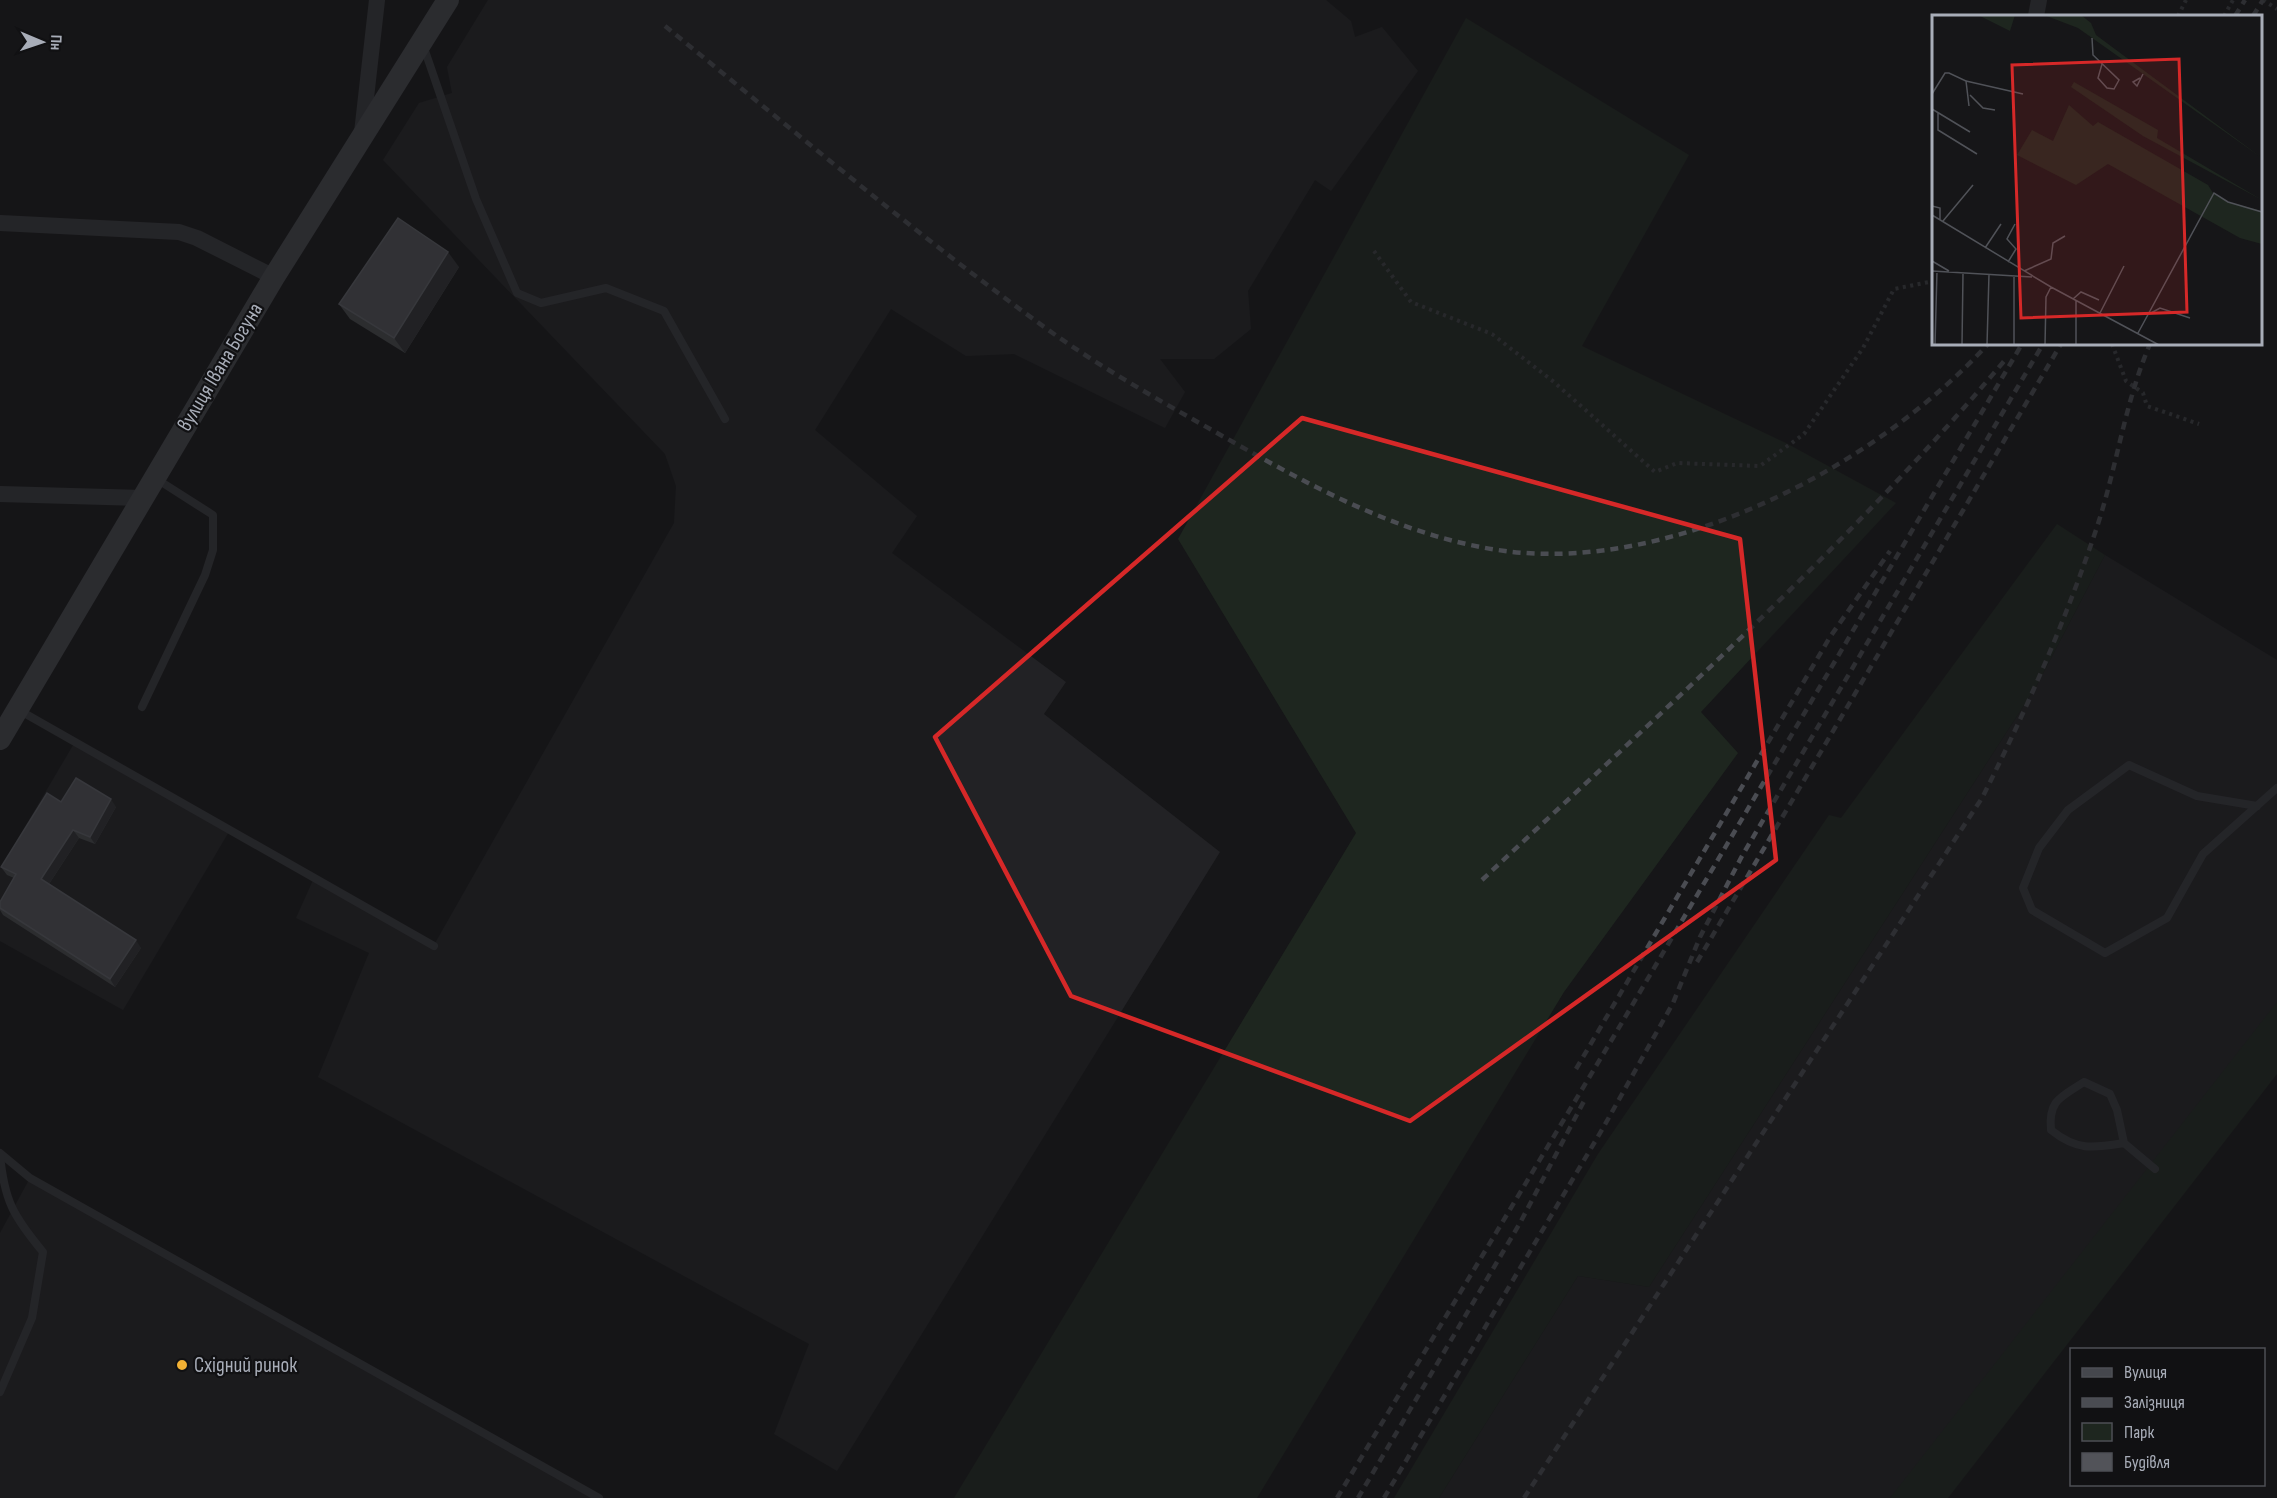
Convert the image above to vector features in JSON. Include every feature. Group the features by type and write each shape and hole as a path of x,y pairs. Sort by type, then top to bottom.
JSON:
{"street":[{"path":"362,138 377,0"},
{"name":"вулиця Івана Богуна","path":"0,739 274,277 448,0"},
{"path":"2036,15 2039,0"},
{"path":"0,223 179,232 197,238 274,277"},
{"path":"0,495 142,498"}],"lane":[{"path":"422,41 476,199 517,293 541,303 606,288 664,311 725,418"},
{"path":"142,707 205,575 213,550 213,515 154,478"},
{"path":"17,709 434,946"},
{"path":"2257,806 2197,796 2129,765 2067,810 2039,848 2023,888 2032,910 2105,953 2168,918 2203,854 2257,806 2277,788"},
{"path":"2124,1143 2091,1147 2072,1144 2051,1130 2050,1114 2057,1099 2084,1082 2110,1094 2117,1110 2124,1143 2155,1169"},
{"path":"0,1153 2,1185 16,1219 43,1252 32,1318 0,1392"},
{"path":"0,1153 30,1178 599,1498"}],"path":[{"path":"2178,15 2186,0"},
{"path":"2225,15 2234,0"},
{"path":"2263,0 2277,9"},
{"path":"1374,251 1411,302 1492,334 1554,382 1655,472 1677,463 1760,466 1804,434 1863,348 1894,289 1932,281"},
{"path":"2112,345 2126,381 2143,393 2147,406 2199,424"}],"highlighted area":[{"path":"1302,418 1740,539 1776,860 1410,1121 1071,996 935,737"}],"shaded area":[{"path":"488,0 1326,0 1351,21 1355,37 1382,27 1418,71 1331,191 1315,180 1248,291 1251,329 1214,359 1160,359 1185,392 1165,428 1014,354 966,356 891,309 815,430 917,516 892,553 1066,682 1044,714 1220,852 837,1471 774,1434 809,1344 318,1077 369,953 296,918 314,878 434,945 674,523 676,486 665,454 383,160 419,103 452,93 447,67"},
{"path":"2105,555 2277,660 2277,1015 1920,1498 1439,1498 1578,1276 1649,1287 2037,685"},
{"path":"75,742 230,830 123,1010 0,941 0,869"},
{"name":"Східний ринок","path":"30,1178 599,1498 0,1498 0,1233"}],"green space":[{"path":"1466,18 1689,155 1582,346 1786,443 1896,503 1701,712 1738,753 1564,992 1257,1498 954,1498 1356,833 1178,539"},
{"path":"2057,524 2105,555 2037,685 1649,1287 1578,1276 1439,1498 1394,1498 1598,1154 1829,815 1841,818"},
{"path":"2277,1002 2277,1074 1948,1498 1890,1498"}],"building":[{"path":"398,218 448,252 394,338 339,304"},
{"path":"76,778 111,799 90,837 73,830 41,879 136,940 110,979 0,908 0,902 16,874 1,867 47,793 61,802"}],"railway":[{"path":"2236,15 2245,0"},
{"path":"2254,15 2263,0"},
{"path":"665,26 955,260 1054,334 1098,363 1233,442 1331,494 1398,523 1469,545 1505,551 1570,553 1636,545 1703,527 1768,501 1831,468 1889,430 1942,389 1987,345"},
{"path":"1337,1498 1614,1036 2021,345"},
{"path":"1384,1498 1603,1128 1673,1003 1700,937 1742,856 2042,345"},
{"path":"1697,962 2060,345"},
{"path":"1524,1498 1982,798 2044,665 2085,562 2104,504 2134,388 2150,345"},
{"path":"1482,880 1751,628 1817,563 1945,429 2005,360"},
{"path":"1576,1069 1830,637 1890,551"},
{"path":"1358,1498 1520,1223 1584,1101"}],"place":[{"name":"Східний ринок","path":"182,1365"}]}
